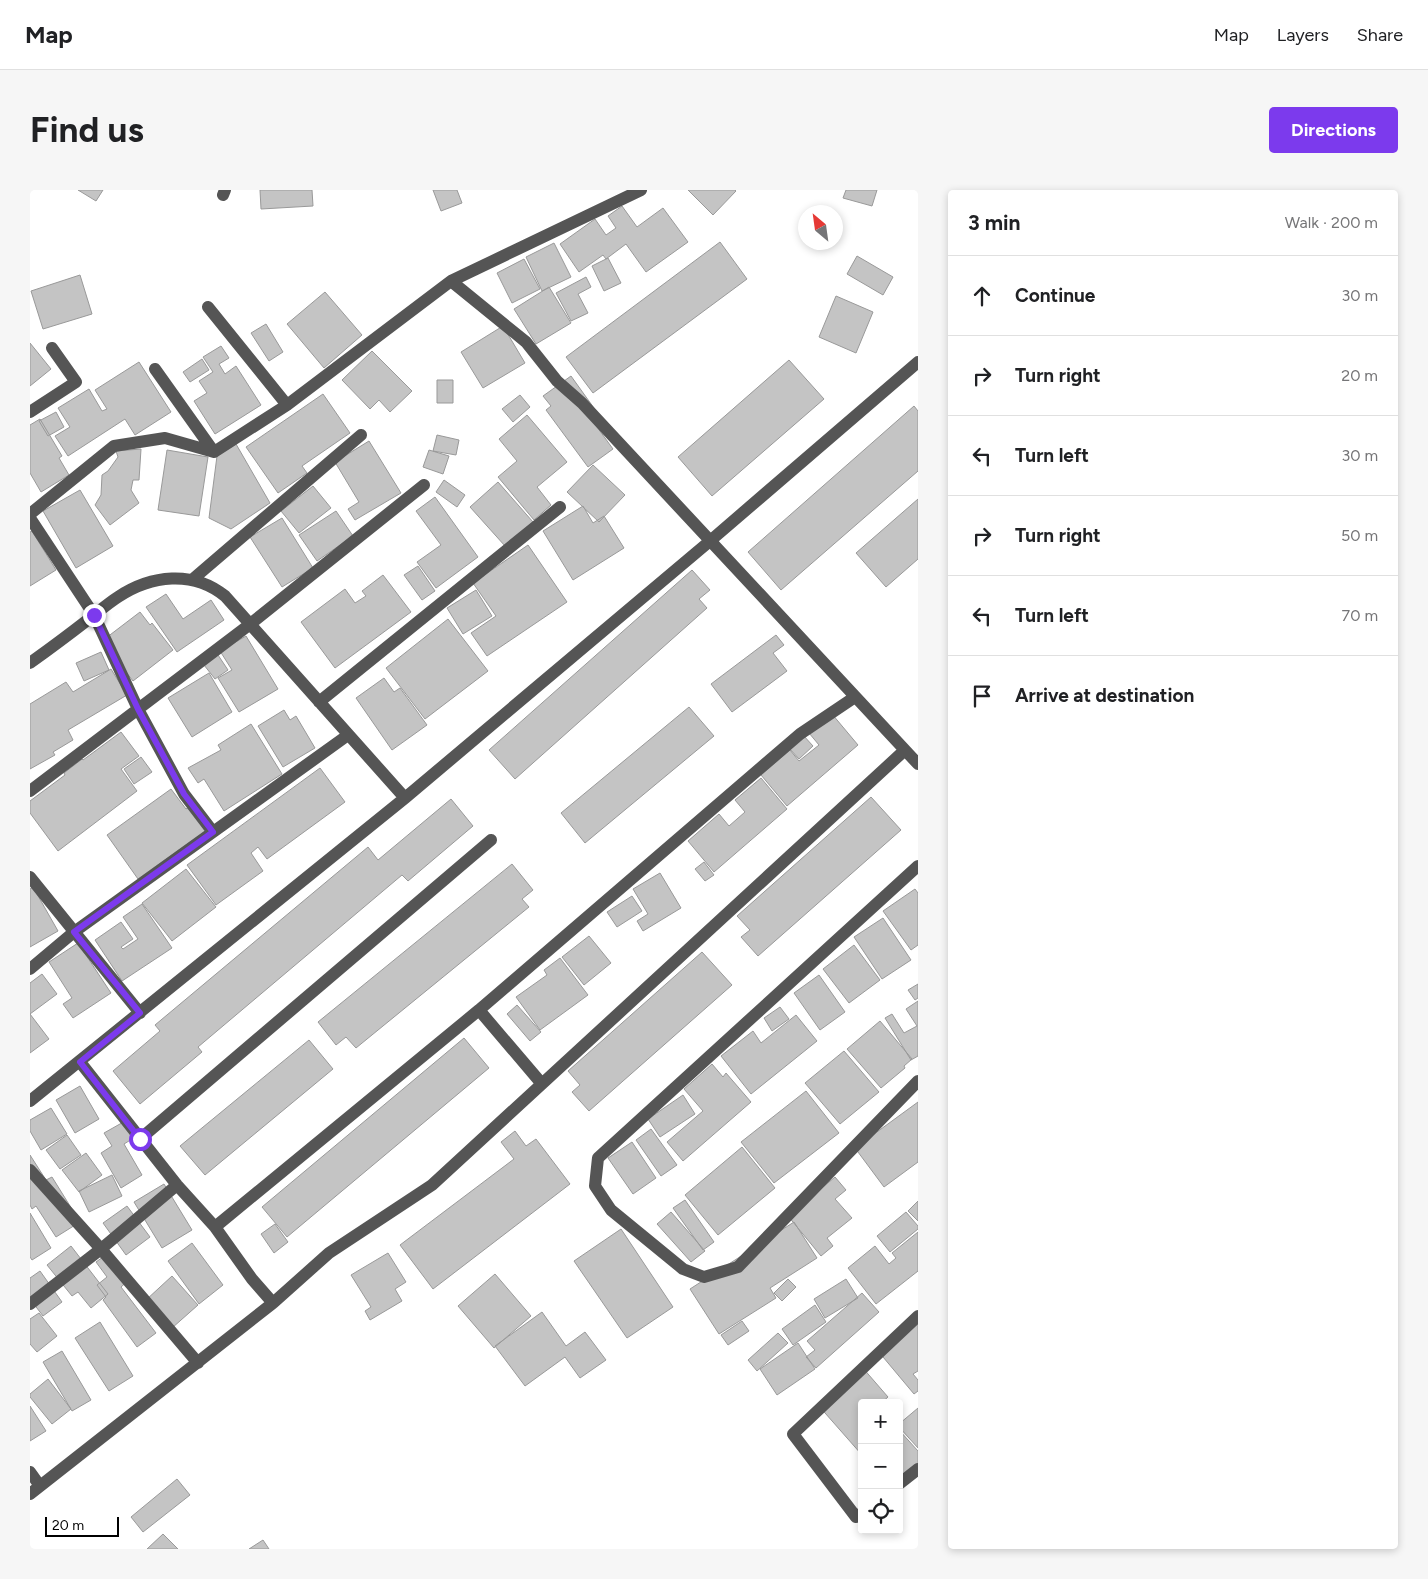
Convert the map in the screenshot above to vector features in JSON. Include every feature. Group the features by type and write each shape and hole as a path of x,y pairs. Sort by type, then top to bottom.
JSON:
{"street":[{"path":"213,832 184,794 138,709 94,615 30,516 114,446 165,438 214,452 287,406 451,281 641,190"},
{"path":"451,281 526,342 557,381 582,404 918,764"},
{"path":"208,307 287,406"},
{"path":"30,412 76,382 52,348"},
{"path":"30,1101 405,798 710,541 918,362"},
{"path":"155,370 214,452"},
{"path":"193,579 361,435"},
{"path":"30,791 249,624 424,485"},
{"path":"318,702 560,507"},
{"path":"30,663 118,596 138,586 159,580 193,579 204,583 224,596 405,798"},
{"path":"215,1227 479,1010 800,734 855,697"},
{"path":"30,969 74,932 348,735"},
{"path":"30,1494 273,1303 329,1253 432,1185 905,750"},
{"path":"140,1139 491,840"},
{"path":"918,866 598,1158 595,1186 611,1210 683,1269 704,1278 738,1266 918,1081"},
{"path":"31,879 140,1013"},
{"path":"479,1010 542,1084"},
{"path":"80,1062 177,1185 215,1227 252,1279 273,1303"},
{"path":"30,1170 102,1249 198,1363"},
{"path":"30,1304 102,1249 177,1185"},
{"path":"858,1516 856,1517 793,1434 918,1316"},
{"path":"903,1481 918,1469"},
{"path":"30,1472 40,1486"}],"building":[{"path":"78,190 103,190 96,201"},
{"path":"260,190 312,190 313,206 261,209"},
{"path":"433,190 457,190 462,203 441,211"},
{"path":"688,190 735,190 736,191 713,215"},
{"path":"846,190 877,190 872,206 843,198"},
{"path":"622,206 637,227 663,208 688,242 646,272 626,244 606,259 603,255 579,272 560,244 595,219 606,235 616,228 608,216"},
{"path":"720,242 747,279 593,393 566,357"},
{"path":"554,243 571,277 542,291 526,257"},
{"path":"857,256 893,277 883,295 847,274"},
{"path":"608,258 621,283 604,291 592,266"},
{"path":"524,259 540,289 512,303 497,273"},
{"path":"80,275 92,314 43,329 31,291"},
{"path":"586,277 591,287 578,294 588,313 571,321 556,293"},
{"path":"549,287 571,323 536,344 514,309"},
{"path":"325,292 362,335 324,368 287,324"},
{"path":"836,296 873,312 856,353 819,337"},
{"path":"266,324 283,352 269,361 251,333"},
{"path":"503,326 525,363 483,388 461,352"},
{"path":"30,343 51,369 30,386"},
{"path":"221,346 229,358 219,364 225,374 236,366 261,405 215,434 194,401 207,393 199,381 213,372 203,357"},
{"path":"372,351 412,391 390,412 379,400 370,409 342,380"},
{"path":"202,359 209,370 190,382 183,372"},
{"path":"789,360 824,399 712,496 678,457"},
{"path":"139,362 171,412 135,435 125,419 68,456 55,436 70,427 58,408 89,389 102,411 107,409 95,390"},
{"path":"571,376 604,422 597,427 613,449 588,467 546,410 551,406 543,396"},
{"path":"437,380 453,380 453,403 437,403"},
{"path":"323,394 350,433 302,466 307,473 278,493 246,447"},
{"path":"520,395 530,407 513,422 502,409"},
{"path":"914,406 918,411 918,471 781,590 748,552"},
{"path":"56,412 64,427 48,436 39,421"},
{"path":"527,415 567,462 537,487 551,505 534,520 498,477 517,461 499,439"},
{"path":"40,419 62,456 59,458 69,475 41,492 30,473 30,425"},
{"path":"437,435 459,440 456,455 433,451"},
{"path":"369,441 401,493 355,520 348,509 359,502 335,462"},
{"path":"236,444 270,503 231,529 209,518 217,456"},
{"path":"141,449 139,480 133,480 131,490 139,503 110,525 95,505 101,495 102,475 108,471 118,457 116,451"},
{"path":"167,450 208,457 199,516 158,510"},
{"path":"429,450 449,456 443,474 423,467"},
{"path":"593,465 625,495 599,522 567,492"},
{"path":"444,480 465,495 457,507 436,492"},
{"path":"498,482 533,522 505,546 470,507"},
{"path":"313,486 331,508 299,533 281,511"},
{"path":"80,490 113,546 76,568 43,511"},
{"path":"435,497 478,557 436,588 417,562 441,545 416,511"},
{"path":"918,499 918,559 886,587 856,553"},
{"path":"583,506 593,523 604,516 624,548 573,580 543,531"},
{"path":"336,511 353,536 317,561 299,535"},
{"path":"282,518 313,568 282,587 250,537"},
{"path":"32,531 56,570 30,586 30,532"},
{"path":"528,545 567,602 487,656 471,633 496,616 473,583"},
{"path":"418,566 435,591 422,600 404,575"},
{"path":"692,570 710,590 699,599 707,608 515,779 489,750"},
{"path":"383,575 411,612 335,668 301,622 345,589 355,603 366,596 362,591"},
{"path":"476,590 492,616 463,634 447,608"},
{"path":"166,594 183,619 211,600 224,620 177,652 146,607"},
{"path":"140,612 150,625 152,623 173,650 133,681 102,641"},
{"path":"448,619 488,671 425,719 386,668"},
{"path":"776,635 784,645 773,653 787,671 732,712 711,684"},
{"path":"246,636 278,689 239,712 218,678 232,670 220,651"},
{"path":"101,652 109,670 84,681 76,663"},
{"path":"218,655 228,670 215,679 204,665"},
{"path":"111,669 127,695 68,730 73,740 53,752 55,755 30,769 30,704 66,682 73,692"},
{"path":"209,673 232,712 192,737 168,698"},
{"path":"384,678 394,692 400,688 427,725 392,750 356,698"},
{"path":"689,707 714,736 585,843 561,813"},
{"path":"284,710 290,720 296,716 315,748 283,767 258,726"},
{"path":"832,714 858,745 787,806 761,775 790,750 799,761 819,745 809,733"},
{"path":"251,724 282,774 224,811 204,779 198,783 188,768 221,750 218,745"},
{"path":"121,732 139,756 121,769 137,791 58,851 30,813 30,801 65,775 64,773 82,759"},
{"path":"803,735 813,746 799,759 789,748"},
{"path":"141,757 152,772 134,784 124,769"},
{"path":"320,768 345,802 267,859 258,847 251,853 263,871 216,905 187,865"},
{"path":"761,778 787,809 714,872 688,841 719,814 729,826 745,812 735,800"},
{"path":"171,789 186,809 190,806 207,830 138,879 107,835"},
{"path":"871,797 901,830 758,956 741,937 750,930 737,916"},
{"path":"451,799 473,826 408,881 402,875 198,1047 202,1052 140,1104 113,1071 160,1031 155,1025 368,847 378,860"},
{"path":"704,862 714,875 705,881 695,869"},
{"path":"512,864 533,890 522,899 529,907 356,1048 346,1037 336,1045 318,1022"},
{"path":"186,869 216,907 172,941 142,903"},
{"path":"660,873 681,908 643,931 637,921 648,914 633,889"},
{"path":"33,887 58,931 30,947 30,889"},
{"path":"915,889 918,893 918,945 911,950 883,911"},
{"path":"632,896 642,911 617,927 607,912"},
{"path":"142,904 172,948 122,981 95,940 121,922 133,939 121,947 123,949 138,939 123,917"},
{"path":"883,918 911,960 882,979 854,937"},
{"path":"589,936 611,963 584,985 562,957"},
{"path":"78,943 111,993 73,1018 63,1004 72,998 49,962"},
{"path":"854,945 880,980 849,1003 823,969"},
{"path":"702,952 732,985 589,1111 572,1092 580,1085 568,1071"},
{"path":"560,958 588,995 540,1030 516,997 547,975 544,970"},
{"path":"42,974 57,994 30,1014 30,983"},
{"path":"819,975 845,1012 820,1030 794,993"},
{"path":"918,984 918,998 915,1000 908,990"},
{"path":"918,1001 918,1056 911,1060 885,1018 892,1014 904,1033 917,1026 906,1009"},
{"path":"517,1005 541,1032 530,1041 507,1014"},
{"path":"780,1007 789,1019 772,1031 764,1018"},
{"path":"30,1014 49,1039 30,1053"},
{"path":"796,1015 817,1041 751,1094 721,1056 753,1031 761,1043"},
{"path":"880,1021 912,1059 904,1066 905,1068 881,1088 847,1049"},
{"path":"464,1038 489,1068 287,1237 262,1207"},
{"path":"309,1040 333,1069 205,1175 180,1146"},
{"path":"844,1051 879,1092 840,1124 805,1083"},
{"path":"712,1064 723,1077 726,1073 751,1102 683,1161 667,1142 703,1111 684,1089"},
{"path":"80,1086 99,1119 75,1133 56,1100"},
{"path":"806,1091 839,1133 774,1183 741,1142"},
{"path":"683,1095 695,1114 660,1137 648,1119"},
{"path":"918,1102 918,1162 884,1187 855,1148"},
{"path":"51,1108 67,1134 41,1150 30,1131 30,1120"},
{"path":"127,1120 137,1136 124,1144 142,1175 121,1188 101,1153 112,1146 104,1133"},
{"path":"651,1129 677,1165 661,1176 636,1140"},
{"path":"515,1131 526,1146 536,1139 570,1184 433,1289 400,1245 514,1159 501,1142"},
{"path":"67,1135 81,1155 60,1169 46,1150"},
{"path":"632,1142 656,1178 633,1194 608,1158"},
{"path":"742,1147 775,1188 718,1235 685,1195"},
{"path":"86,1153 102,1175 79,1192 62,1170"},
{"path":"30,1155 46,1180 52,1177 80,1222 56,1237 36,1206 32,1209 30,1205"},
{"path":"112,1175 122,1196 89,1212 79,1191"},
{"path":"835,1177 846,1190 835,1199 852,1218 827,1238 833,1246 821,1256 788,1216"},
{"path":"164,1184 192,1230 162,1248 134,1202"},
{"path":"685,1200 714,1242 703,1250 673,1208"},
{"path":"918,1201 918,1221 908,1211"},
{"path":"127,1206 150,1237 126,1255 103,1223"},
{"path":"671,1212 705,1251 691,1262 657,1224"},
{"path":"906,1212 918,1226 918,1229 890,1252 877,1236"},
{"path":"30,1213 51,1248 32,1260 30,1257"},
{"path":"794,1222 817,1258 770,1288 776,1298 719,1334 690,1289"},
{"path":"275,1224 288,1242 274,1253 261,1234"},
{"path":"621,1229 673,1307 627,1338 574,1261"},
{"path":"918,1232 918,1271 876,1304 848,1268 875,1246 889,1264 896,1258 892,1253"},
{"path":"192,1243 223,1285 199,1304 168,1261"},
{"path":"71,1246 108,1294 91,1308 78,1292 72,1296 47,1265"},
{"path":"110,1252 130,1279 121,1287 156,1333 137,1347 103,1300 106,1297 97,1285 107,1277 96,1262"},
{"path":"388,1253 406,1282 395,1289 402,1301 370,1320 365,1311 371,1307 351,1275"},
{"path":"40,1271 62,1302 43,1316 30,1299 30,1278"},
{"path":"495,1274 531,1316 494,1348 458,1306"},
{"path":"172,1276 198,1305 172,1328 146,1300"},
{"path":"788,1279 796,1287 782,1301 774,1293"},
{"path":"846,1279 858,1298 825,1318 814,1299"},
{"path":"862,1293 879,1312 816,1368 806,1357 815,1350 807,1341"},
{"path":"815,1305 826,1322 793,1345 782,1329"},
{"path":"542,1312 566,1346 585,1332 606,1360 580,1378 565,1357 525,1386 495,1346"},
{"path":"39,1313 57,1336 37,1352 30,1344 30,1319"},
{"path":"918,1319 918,1371 913,1374 918,1380 918,1391 914,1394 878,1351"},
{"path":"742,1321 749,1331 728,1345 721,1335"},
{"path":"100,1322 133,1376 109,1391 75,1338"},
{"path":"778,1333 788,1343 757,1371 748,1360"},
{"path":"798,1343 815,1369 777,1395 760,1369"},
{"path":"62,1351 91,1400 72,1411 43,1362"},
{"path":"862,1367 888,1397 886,1399 858,1399 858,1450 818,1405"},
{"path":"48,1379 71,1409 52,1424 30,1397 30,1394"},
{"path":"30,1406 46,1431 30,1441"},
{"path":"918,1408 918,1448 903,1431 903,1421"},
{"path":"903,1434 918,1451 918,1467 903,1480"},
{"path":"177,1479 190,1495 143,1532 131,1517"},
{"path":"163,1534 178,1549 147,1549"},
{"path":"263,1540 269,1549 249,1549"}],"route":[{"path":"94,615 138,709 184,794 213,832 74,932 140,1013 80,1062 140,1139"}]}
